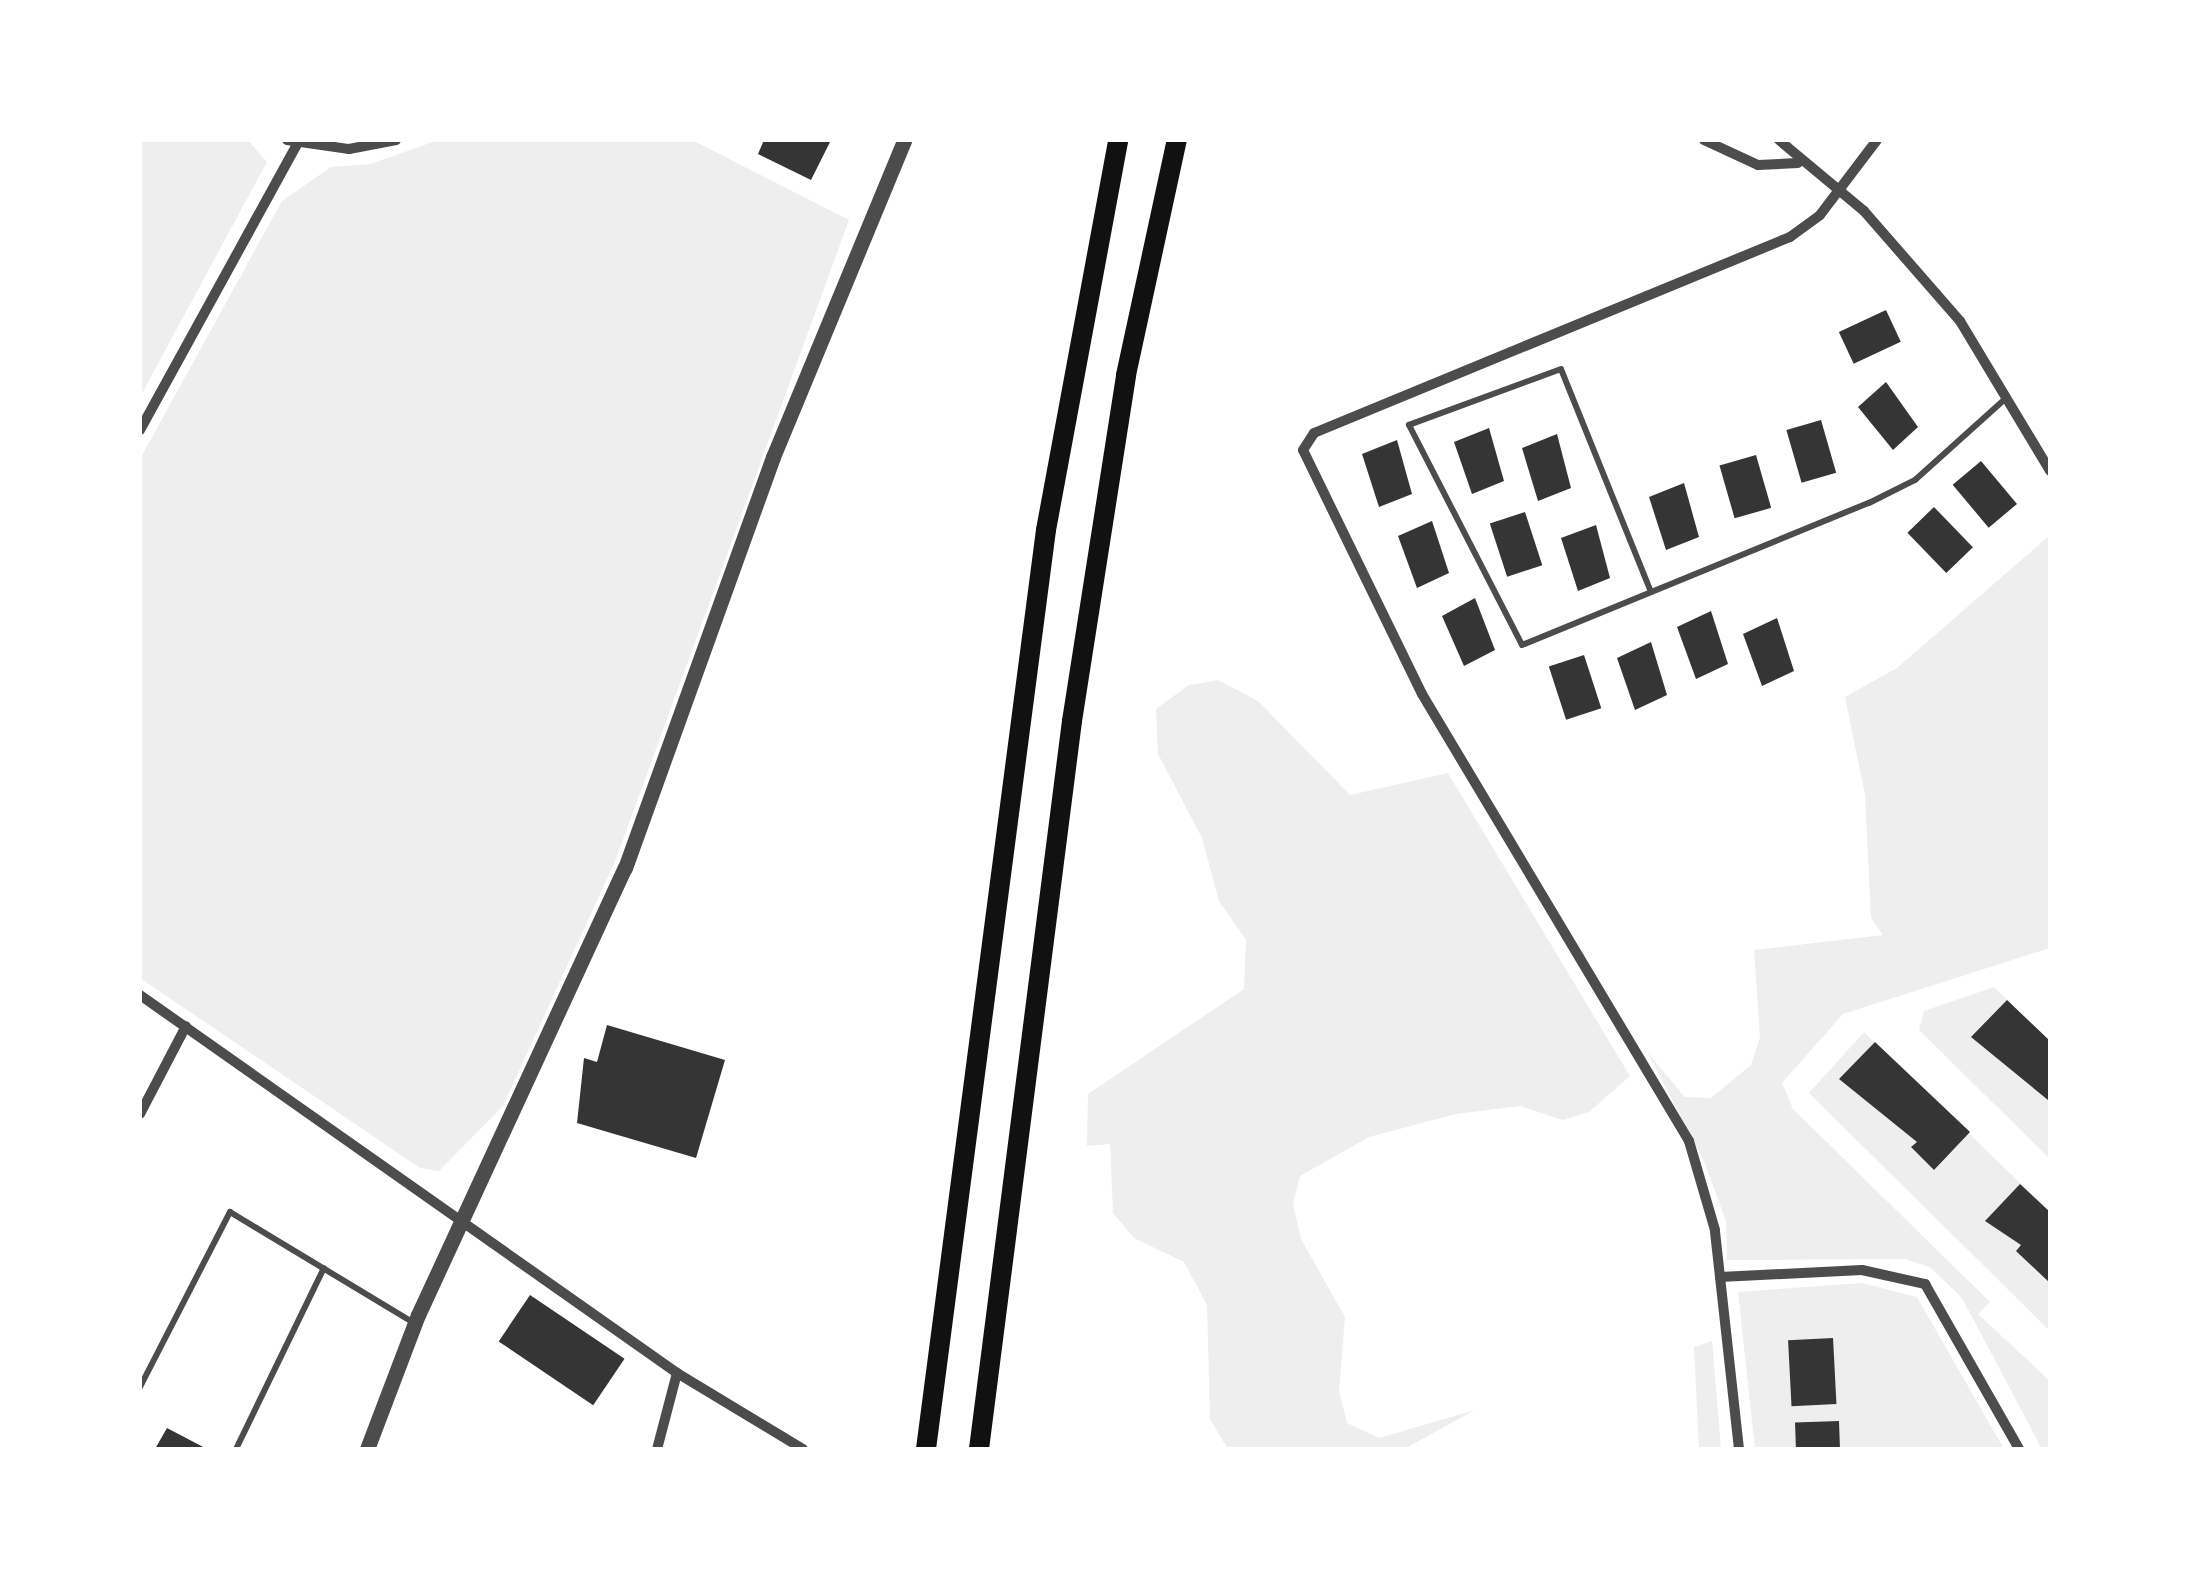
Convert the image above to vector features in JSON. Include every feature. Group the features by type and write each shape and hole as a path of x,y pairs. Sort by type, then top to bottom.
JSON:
{"highway":[{"path":"926,1449 1046,530 1118,140"},
{"path":"979,1449 1072,721 1126,375 1177,140"}],"street":[{"path":"140,430 292,142 396,140"},
{"path":"367,1449 415,1323 625,868 774,457 904,140"},
{"path":"1704,140 1758,165 1798,163"},
{"path":"1779,140 1798,163 1864,211 1960,320 2004,400 2050,470"},
{"path":"1738,1449 1720,1277 1689,1140 1422,694 1303,450 1314,433 1790,237 1838,195 1877,140"},
{"path":"140,994 466,1216 678,1373 802,1449"},
{"path":"140,1114 186,1026"},
{"path":"1720,1277 1862,1270 1925,1284 2019,1449"},
{"path":"657,1449 678,1373"}],"lane":[{"path":"1651,592 1560,369 1410,425 1522,645 1651,592 1915,480 2004,400"},
{"path":"140,1386 230,1212 415,1323"},
{"path":"236,1449 324,1268"}],"shaded area":[{"path":"140,140 248,140 267,162 140,397"},
{"path":"438,140 692,140 849,220 616,859 503,1106 439,1171 420,1168 140,978 140,459 282,201 331,167 371,164"},
{"path":"2050,535 2050,948 1843,1014 1782,1083 1793,1109 1990,1302 1978,1314 2050,1381 2050,1449 2042,1449 1962,1298 1930,1267 1904,1259 1727,1260 1726,1221 1703,1159 1647,1052 1685,1097 1711,1098 1751,1065 1760,1037 1754,950 1883,935 1871,918 1865,795 1845,697 1897,668"},
{"path":"1218,680 1258,701 1350,795 1448,773 1630,1076 1589,1112 1563,1120 1520,1106 1456,1114 1369,1137 1300,1176 1293,1204 1301,1239 1345,1317 1339,1391 1347,1423 1379,1438 1475,1410 1404,1449 1228,1449 1210,1419 1207,1305 1184,1262 1134,1238 1113,1213 1110,1144 1087,1146 1088,1094 1244,989 1246,940 1219,901 1202,838 1158,754 1156,709 1189,685"},
{"path":"1994,987 2050,1041 2050,1159 1919,1030 1924,1011"},
{"path":"1864,1032 2050,1212 2050,1331 1809,1093"},
{"path":"1862,1283 1917,1297 2004,1449 1755,1449 1738,1292"},
{"path":"1712,1341 1721,1449 1699,1449 1694,1347"}],"building":[{"path":"764,140 831,140 811,180 758,154"},
{"path":"1886,310 1901,342 1854,364 1839,332"},
{"path":"1886,382 1918,427 1893,450 1858,407"},
{"path":"1821,420 1836,473 1802,483 1786,430"},
{"path":"1489,428 1504,481 1472,494 1454,442"},
{"path":"1557,434 1571,488 1538,501 1522,448"},
{"path":"1397,440 1412,494 1379,507 1362,454"},
{"path":"1756,455 1771,508 1735,518 1719,465"},
{"path":"1981,461 2017,504 1989,528 1953,485"},
{"path":"1684,483 1699,537 1666,550 1649,497"},
{"path":"1934,507 1973,547 1946,573 1907,533"},
{"path":"1525,512 1542,565 1507,577 1490,523"},
{"path":"1432,521 1449,573 1417,588 1398,536"},
{"path":"1596,525 1610,578 1578,591 1561,538"},
{"path":"1475,598 1495,650 1464,666 1442,616"},
{"path":"1711,611 1728,664 1696,679 1677,627"},
{"path":"1777,618 1794,671 1762,686 1743,634"},
{"path":"1651,642 1667,695 1635,710 1617,658"},
{"path":"1584,655 1601,708 1566,720 1549,666"},
{"path":"2007,1000 2050,1041 2050,1113 2048,1100 1971,1037"},
{"path":"607,1025 725,1060 696,1158 577,1123 584,1058 597,1062"},
{"path":"1875,1042 1970,1132 1934,1170 1911,1147 1917,1142 1839,1079"},
{"path":"2020,1184 2050,1212 2050,1283 2016,1251 2021,1245 1985,1221"},
{"path":"530,1295 625,1359 593,1405 499,1341"},
{"path":"1833,1338 1836,1404 1792,1406 1788,1340"},
{"path":"1839,1421 1840,1449 1796,1449 1795,1423"},
{"path":"167,1428 207,1449 155,1449"}]}
